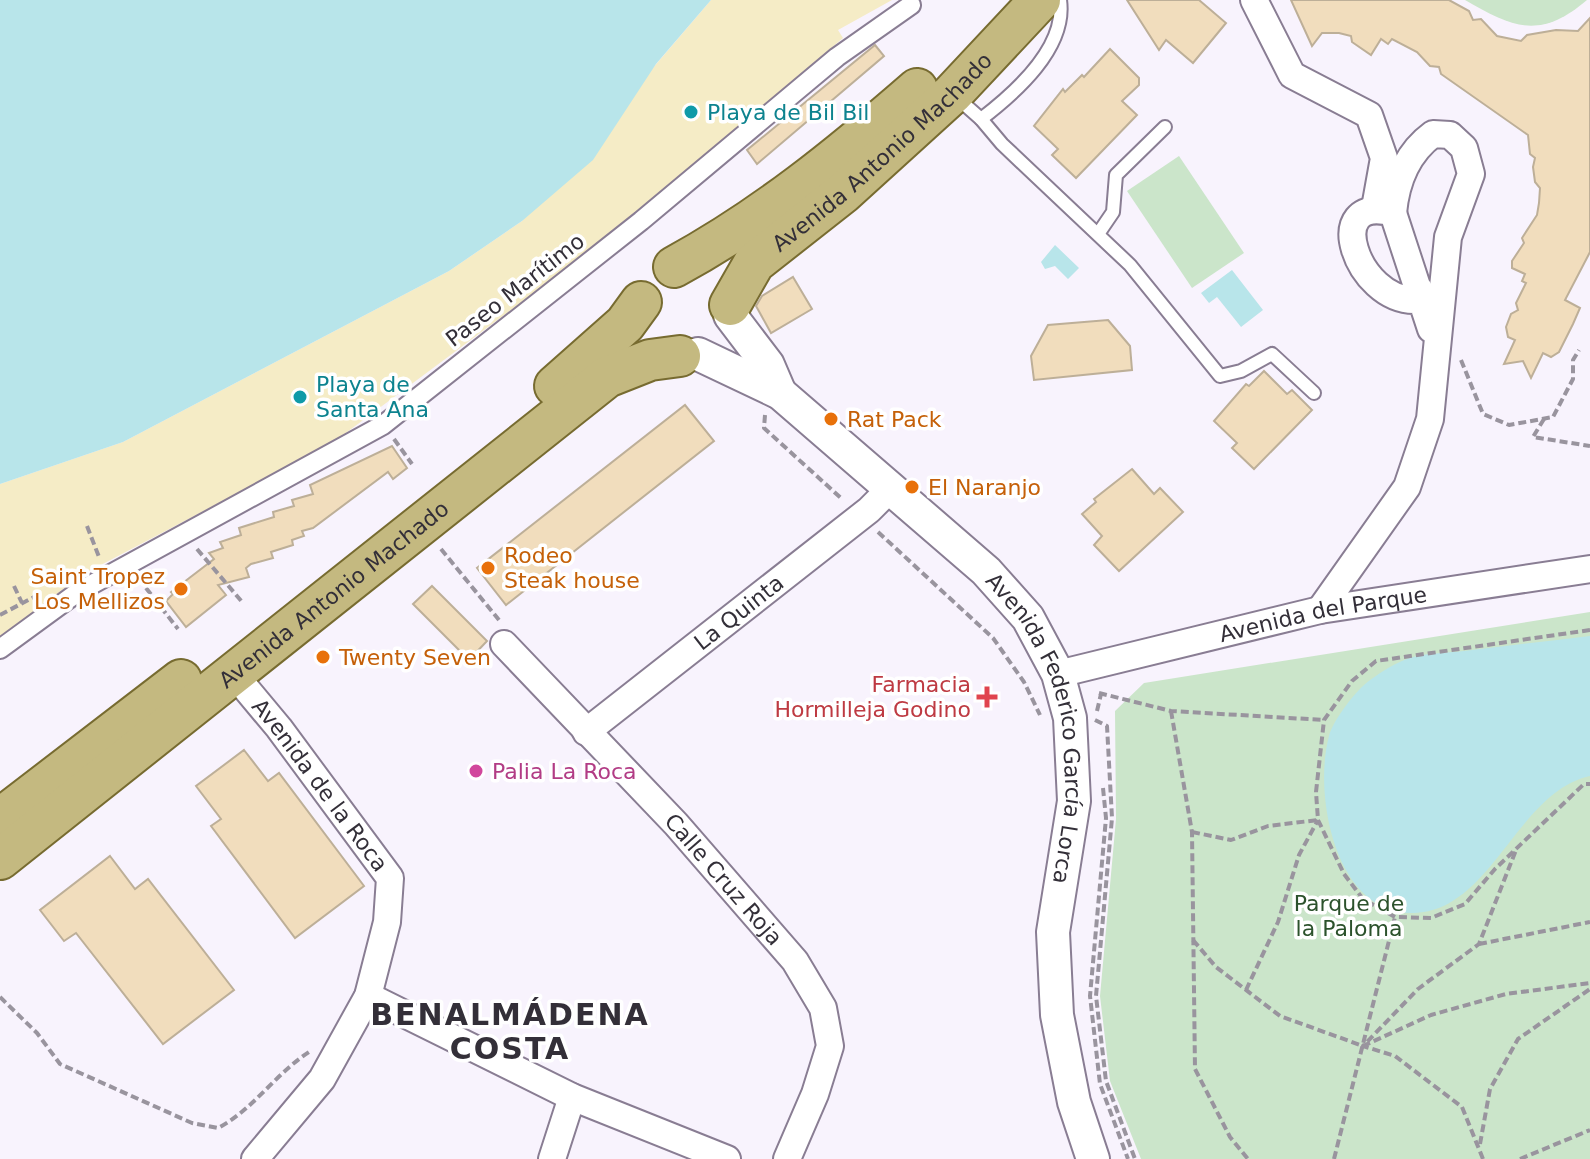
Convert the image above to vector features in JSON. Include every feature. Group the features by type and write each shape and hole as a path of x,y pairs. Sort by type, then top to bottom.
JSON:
{"main road":[{"name":"Avenida Antonio Machado","path":"674,267 751,224 823,170 934,75 1003,0"},
{"name":"Avenida Antonio Machado","path":"730,310 754,263 843,193 966,106 1040,0"},
{"path":"674,267 704,270 716,279 730,310 720,339 698,358 666,352 644,331 641,302 656,276 674,267"},
{"name":"Avenida Antonio Machado","path":"0,819 582,365 625,324 641,302"},
{"name":"Avenida Antonio Machado","path":"0,859 607,377 650,360 698,358"}],"street":[{"path":"1254,0 1292,75 1369,115 1384,158 1384,210 1419,289 1437,348"},
{"name":"Paseo Marítimo","path":"0,649 78,592 383,425 641,221 837,57 911,5"},
{"path":"1320,610 1407,487 1430,419 1448,237 1471,174 1464,148 1450,135 1433,134 1417,145 1384,210"},
{"path":"1384,210 1364,211 1356,221 1351,240 1357,261 1369,278 1386,290 1415,300 1419,289"},
{"path":"730,310 768,365 780,393"},
{"path":"698,358 780,393"},
{"name":"Avenida Federico García Lorca","path":"780,393 986,571 1072,670 1089,726 1053,932 1057,1015 1074,1102 1093,1159"},
{"name":"La Quinta","path":"586,732 861,516 890,489"},
{"name":"Avenida del Parque","path":"1072,670 1320,610 1590,569"},
{"name":"Calle Cruz Roja","path":"503,634 586,732 676,824 795,961 823,1008 830,1046 815,1094 787,1159"},
{"name":"Avenida de la Roca","path":"233,673 279,728 390,878 387,922 368,996"},
{"path":"260,1157 322,1079 368,996 572,1097 727,1159"},
{"path":"552,1159 572,1097"}],"lane":[{"path":"1060,0 1060,21 1049,49 1009,95 966,106 1130,265 1220,376 1241,371 1272,354 1314,393"},
{"path":"1098,234 1113,212 1116,175 1165,127"}],"path":[{"path":"1437,348 1464,362 1483,414 1509,425 1553,417 1573,379 1573,360 1579,350"},
{"path":"780,393 766,409 764,428 993,638 1024,682 1033,706 1046,723 1054,728 1107,726 1112,818 1096,996 1106,1081 1135,1159"},
{"path":"1544,419 1533,437 1590,446"},
{"path":"392,437 412,464"},
{"path":"190,531 198,552 243,603"},
{"path":"432,538 503,634"},
{"path":"14,586 22,603"},
{"path":"146,588 178,629"},
{"path":"1590,630 1376,661 1352,681 1324,720 1316,792 1318,820 1344,874 1363,899 1395,917 1431,918 1465,904 1517,848 1584,784 1590,784"},
{"path":"1072,670 1101,694 1118,695 1171,711 1324,720"},
{"path":"1089,726 1101,694"},
{"path":"1171,711 1192,832 1195,1069 1230,1137 1248,1159"},
{"path":"1101,761 1106,818 1090,996 1100,1084 1128,1159"},
{"path":"1192,832 1231,840 1268,826 1318,820"},
{"path":"1246,990 1278,922 1299,855 1318,820"},
{"path":"1479,944 1517,848"},
{"path":"1334,1159 1395,917"},
{"path":"1363,1046 1418,989 1479,944 1590,922"},
{"path":"1192,938 1216,967 1280,1016 1395,1056 1462,1107 1483,1159"},
{"path":"1363,1046 1431,1015 1506,994 1590,986"},
{"path":"1480,1146 1490,1089 1518,1039 1590,986"},
{"path":"0,997 37,1033 60,1064 192,1123 218,1128 246,1111 294,1061 316,1047 341,1044"},
{"path":"1520,1159 1590,1130"}],"green space":[{"path":"1465,0 1587,0 1555,21 1526,26 1512,23"},
{"path":"1179,156 1244,253 1192,288 1127,191"},
{"name":"Parque de la Paloma","path":"1590,612 1590,1159 1141,1159 1110,1081 1100,996 1116,819 1115,711 1144,683"}],"sand":[{"name":"Playa de Santa Ana","path":"711,0 892,0 838,30 843,38 613,234 331,444 80,576 0,638 0,484 123,442 449,271 522,221"}],"water":[{"path":"0,0 711,0 656,64 593,160 522,221 449,271 123,442 0,484"},
{"path":"1055,245 1079,268 1068,279 1055,266 1045,269 1041,262"},
{"path":"1232,270 1263,310 1241,327 1217,297 1209,303 1201,293"},
{"path":"1590,636 1590,776 1565,786 1543,804 1485,873 1465,893 1442,907 1415,913 1388,909 1366,895 1348,874 1336,848 1324,789 1329,736 1354,696 1385,670 1416,656"}],"building":[{"path":"1127,0 1199,0 1226,23 1193,63 1166,40 1159,50"},
{"path":"1291,0 1449,0 1469,11 1473,20 1481,19 1497,36 1521,41 1527,35 1556,30 1578,31 1590,18 1590,252 1565,300 1580,308 1573,324 1559,352 1551,357 1543,353 1531,378 1523,361 1504,364 1515,340 1508,337 1506,327 1511,314 1518,310 1516,303 1526,283 1522,281 1525,274 1512,268 1512,261 1524,243 1522,238 1537,215 1539,203 1540,188 1535,182 1535,158 1530,154 1528,135 1441,74 1439,67 1430,66 1417,52 1392,39 1388,44 1381,39 1371,55 1352,42 1351,36 1339,33 1322,33 1312,46"},
{"path":"875,45 884,56 757,164 747,150"},
{"path":"1110,49 1139,78 1139,85 1122,101 1137,115 1076,178 1052,155 1058,149 1034,126 1063,89 1065,92 1082,75 1084,77"},
{"path":"793,277 812,309 771,333 756,306 762,296"},
{"path":"1108,320 1130,346 1132,370 1034,380 1031,356 1048,325"},
{"path":"1264,371 1287,394 1292,390 1312,410 1254,469 1232,448 1237,443 1214,421 1246,384 1249,386"},
{"path":"685,405 714,441 506,605 477,568"},
{"path":"392,446 407,468 393,479 388,472 313,528 302,531 304,536 292,540 293,545 271,552 273,558 251,564 246,568 249,577 218,585 226,595 186,627 166,601 173,594 171,592 214,559 209,553 223,548 220,542 241,535 239,528 274,517 273,512 294,506 292,500 313,494 310,485"},
{"path":"1132,469 1154,494 1160,488 1183,512 1119,571 1094,545 1102,536 1082,514 1096,502 1094,499"},
{"path":"432,586 487,641 469,660 413,604"},
{"path":"244,750 268,781 279,773 364,886 295,938 211,826 221,819 196,786"},
{"path":"110,856 135,889 148,879 234,990 163,1044 76,933 64,941 40,910"}],"place":[{"name":"Playa de Bil Bil","path":"691,112"},
{"name":"Playa de Santa Ana","path":"300,397"},
{"name":"Rat Pack","path":"831,419"},
{"name":"El Naranjo","path":"912,487"},
{"name":"Rodeo Steak house","path":"488,568"},
{"name":"Saint Tropez Los Mellizos","path":"181,589"},
{"name":"Twenty Seven","path":"323,657"},
{"name":"Farmacia Hormilleja Godino","path":"987,697"},
{"name":"Palia La Roca","path":"476,771"}],"district":[{"name":"BENALMÁDENA COSTA","path":"510,1031"}]}
